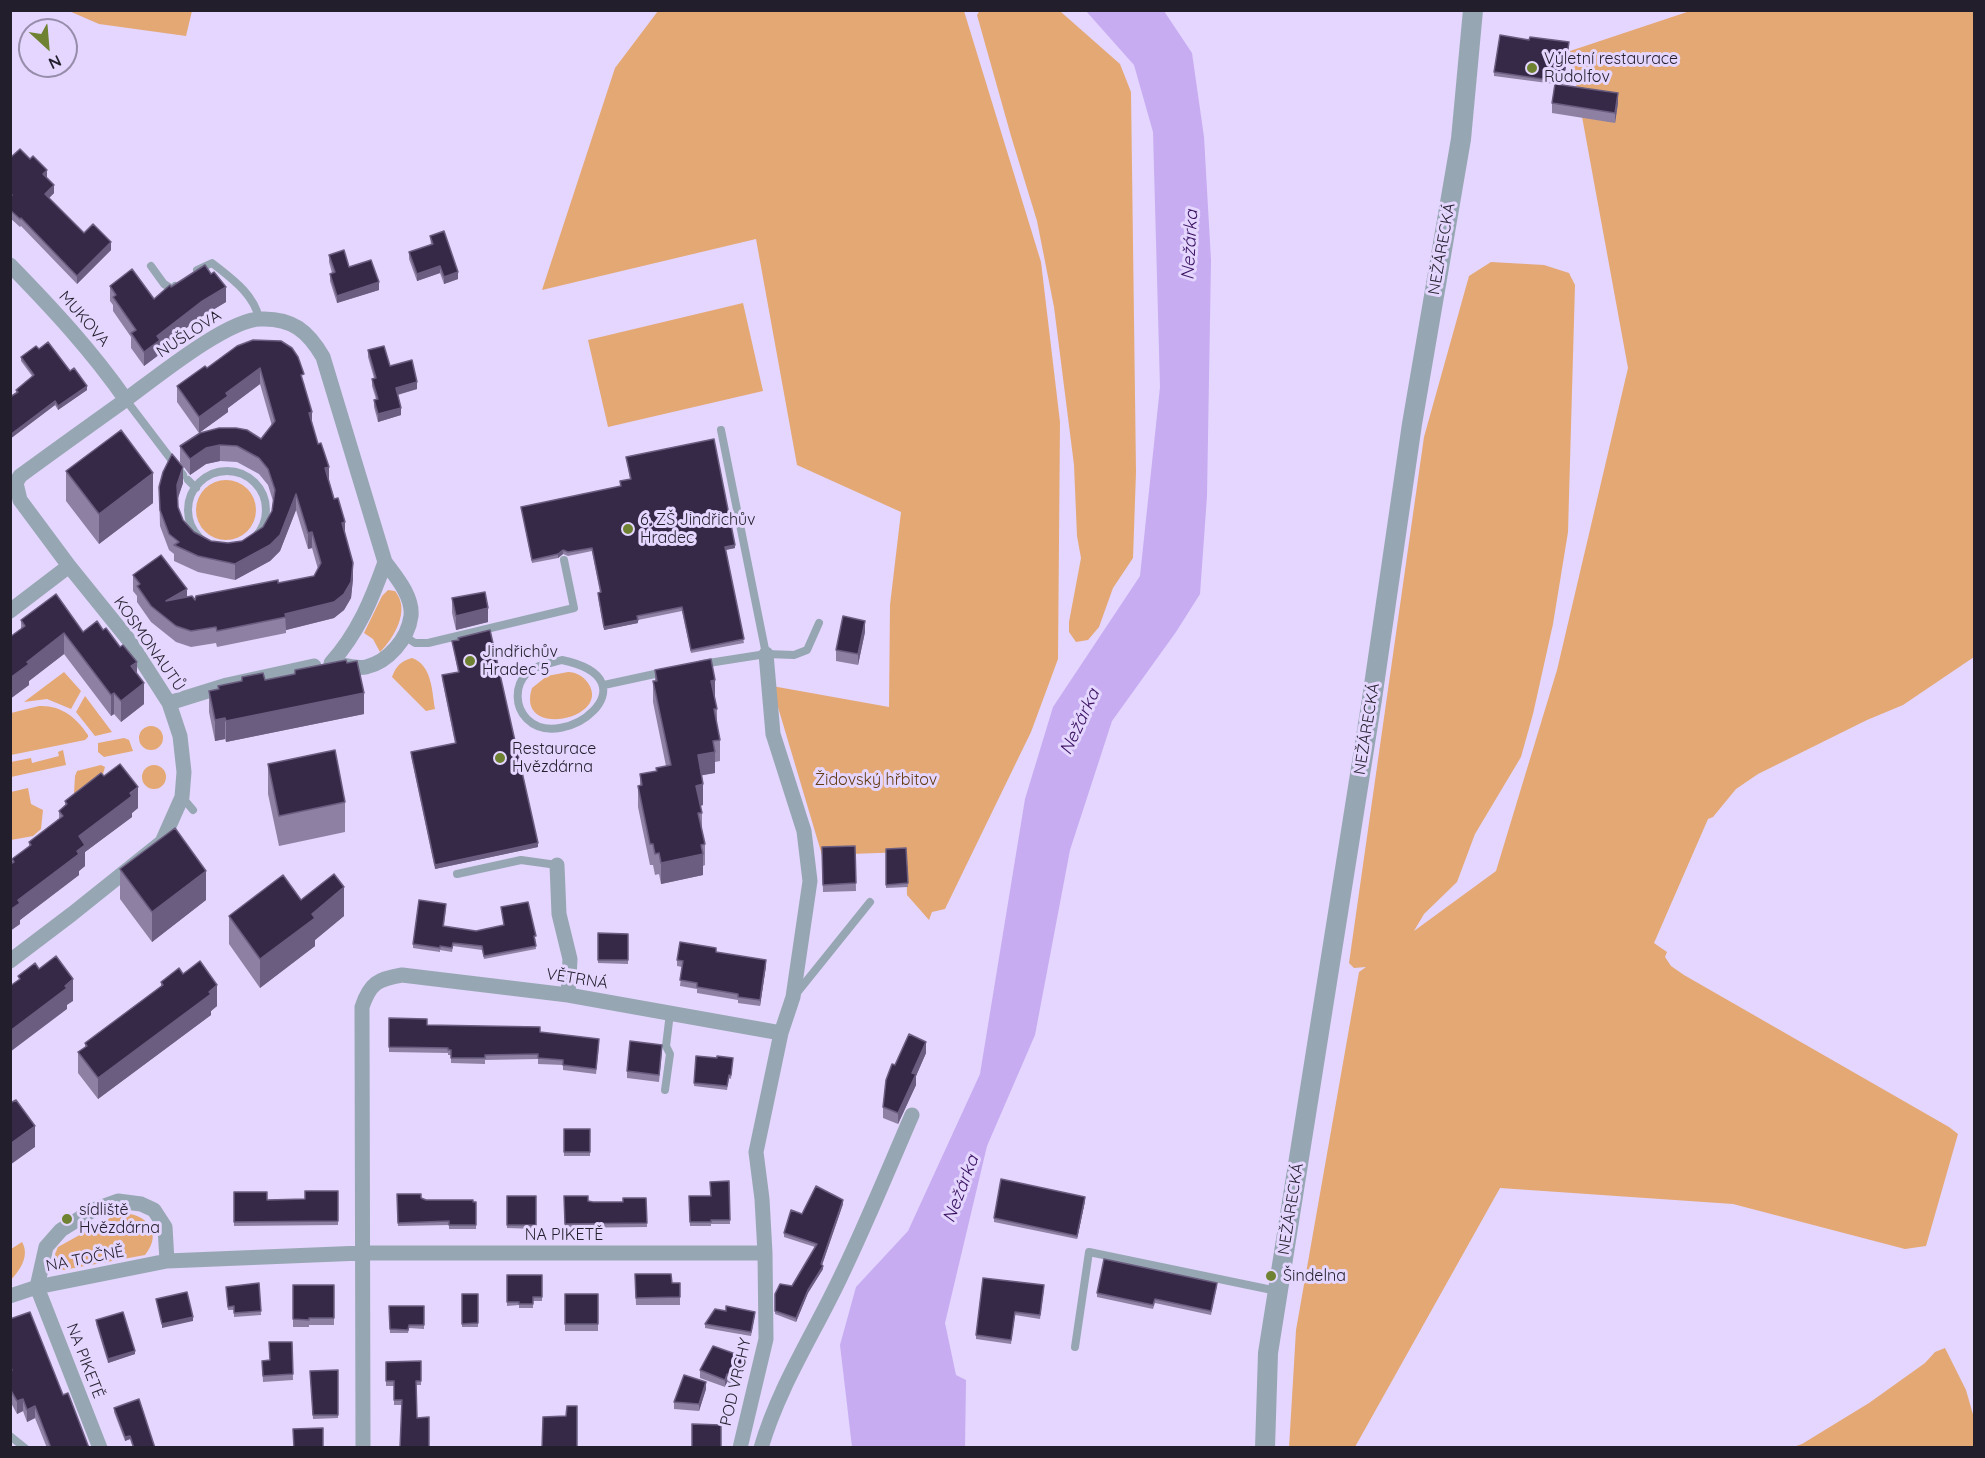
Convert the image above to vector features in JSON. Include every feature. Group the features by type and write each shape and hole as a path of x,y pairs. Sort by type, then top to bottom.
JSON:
{"street":[{"name":"NEŽÁRECKÁ","path":"1265,1448 1268,1353 1372,699 1412,424 1461,139 1473,10"},
{"name":"MUKOVA","path":"10,266 58,314 111,378 126,400"},
{"name":"NUŠLOVA","path":"69,566 20,500 16,483 20,476 189,353 240,323 259,318 281,320 297,326 314,341 323,357 385,562 404,588 409,604 411,616 404,636"},
{"path":"331,663 343,650 365,615 385,562"},
{"path":"10,611 69,566"},
{"name":"KOSMONAUTŮ","path":"10,961 76,919 162,842 182,796 184,772 182,747 169,703 128,639 69,566"},
{"path":"169,703 227,685 331,663 366,667 387,657 404,636"},
{"name":"POD VRCHY","path":"740,1448 766,1339 765,1252 756,1152 782,1033 793,998 810,881 804,831 773,734 766,654"},
{"path":"557,865 559,914 570,959 568,995"},
{"name":"VĚTRNÁ","path":"362,1253 362,1007 368,989 384,978 402,975 568,995 782,1033"},
{"path":"761,1448 768,1423 783,1389 842,1274 912,1115"},
{"path":"37,1287 46,1247 61,1230 93,1210 118,1201 141,1204 154,1210 165,1227 167,1261"},
{"name":"NA PIKETĚ","path":"167,1261 362,1253 765,1252"},
{"path":"362,1253 363,1448"},
{"name":"NA TOČNĚ","path":"10,1296 37,1287 167,1261"},
{"name":"NA PIKETĚ","path":"37,1287 100,1448"}],"lane":[{"path":"188,277 212,263 252,298 259,318"},
{"path":"151,266 164,284 172,289 180,283"},
{"path":"126,400 196,488"},
{"path":"721,430 765,638 766,654"},
{"path":"220,472 235,472 248,477 258,486 266,503 266,517 259,533 247,544 230,549 219,548 203,541 193,529 189,514 191,498 196,488 206,478 220,472"},
{"path":"404,636 415,643 428,643 574,608 564,560"},
{"path":"692,666 737,657 766,654 794,655 807,650 819,623"},
{"path":"562,660 592,670 604,685 597,705 590,715 567,727 555,729 537,727 520,711 517,700 519,685 527,673 543,665 562,660"},
{"path":"604,685 670,671"},
{"path":"182,796 193,810"},
{"path":"457,874 520,860 557,865"},
{"path":"793,998 870,902"},
{"path":"665,1090 670,1054 666,1046 670,1013"},
{"path":"1075,1347 1089,1252 1278,1291"},
{"path":"10,1436 25,1448"}],"green space":[{"path":"980,10 1061,12 1120,64 1131,92 1136,472 1133,558 1113,588 1099,627 1088,640 1076,642 1069,632 1069,622 1081,558 1077,536 1074,465 1054,307 1037,221 977,15"},
{"path":"69,11 192,11 186,36 99,24"},
{"name":"Židovský hřbitov","path":"658,11 964,11 1041,262 1060,422 1058,659 1031,732 945,909 932,912 929,920 907,895 906,852 822,855 772,687 889,707 890,605 901,512 797,465 756,239 542,290 615,68"},
{"path":"1690,11 1974,11 1974,657 1903,705 1867,720 1758,774 1736,789 1713,817 1708,819 1654,943 1667,952 1665,957 1671,966 1684,975 1958,1134 1926,1246 1905,1249 1733,1204 1500,1188 1355,1447 1289,1448 1296,1330 1359,972 1366,967 1354,968 1349,963 1424,437 1469,276 1491,262 1544,265 1569,273 1575,285 1568,532 1553,624 1533,714 1521,757 1475,834 1457,882 1424,914 1414,931 1496,871 1557,670 1628,368 1570,51"},
{"path":"743,303 763,391 608,427 588,340"},
{"path":"226,480 243,485 251,493 256,510 251,527 243,535 226,540 209,535 201,527 196,510 201,493 209,485"},
{"path":"388,590 395,591 400,599 401,615 395,632 380,652 373,639 364,633 382,596"},
{"path":"412,658 419,661 427,672 435,709 426,711 392,677 399,664"},
{"path":"64,672 81,691 71,709 47,699 24,702"},
{"path":"568,672 579,675 588,683 592,696 587,706 577,714 563,718 549,719 537,714 531,704 532,688 547,676"},
{"path":"85,696 112,732 95,736 76,712"},
{"path":"47,706 67,713 88,737 85,740 11,755 11,713"},
{"path":"151,726 156,727 162,733 162,743 156,749 151,750 146,749 140,743 139,738 140,733 146,727"},
{"path":"124,738 129,740 133,751 104,757 98,752 98,743"},
{"path":"63,750 66,765 11,777 11,762 31,758 32,763 59,756 58,752"},
{"path":"101,765 105,767 103,774 74,793 77,771"},
{"path":"154,765 163,768 166,777 163,786 154,789 145,786 142,777 145,768"},
{"path":"28,788 31,804 43,810 41,829 33,836 11,840 11,792"},
{"path":"119,1213 137,1216 149,1225 153,1239 145,1255 63,1270 59,1268 55,1254 58,1247"},
{"path":"22,1242 24,1258 21,1267 11,1280 11,1249"},
{"path":"1945,1348 1966,1390 1974,1418 1974,1447 1793,1447 1802,1444 1869,1403 1925,1363 1935,1352"}],"water":[{"name":"Nežárka","path":"1086,11 1164,11 1192,53 1204,137 1211,260 1207,496 1200,594 1176,632 1112,721 1070,850 1035,1035 987,1146 945,1323 956,1375 966,1380 965,1447 852,1447 840,1345 856,1287 908,1231 980,1074 1025,799 1053,707 1140,576 1160,387 1153,132 1134,65"}],"building":[{"path":"1500,35 1529,40 1530,37 1569,42 1563,82 1494,72"},
{"path":"1555,84 1618,93 1615,113 1552,103"},
{"path":"20,149 30,159 33,156 47,170 43,174 54,185 45,194 84,233 93,224 111,242 77,276 21,218 10,210 12,195 10,194 10,158"},
{"path":"444,231 458,272 444,277 440,266 417,274 409,252 433,244 430,236"},
{"path":"344,250 349,267 371,260 379,282 337,296 330,274 335,272 329,255"},
{"path":"205,265 211,274 214,272 226,287 201,302 157,336 160,340 144,352 131,333 136,330 113,297 116,295 110,286 132,269 154,299 170,285 171,287"},
{"path":"253,340 281,341 292,348 298,357 312,412 309,413 318,444 321,443 329,467 325,468 334,499 338,498 345,522 342,523 353,563 351,582 344,594 334,602 285,614 286,617 217,631 216,627 191,631 176,626 151,606 137,586 140,584 133,575 161,555 187,589 166,601 192,596 195,600 196,596 278,580 278,583 314,576 321,563 312,532 308,533 296,494 280,535 270,545 235,564 198,556 174,545 179,542 169,534 160,510 159,487 172,454 183,467 177,485 178,507 183,520 194,532 211,541 228,543 242,541 263,527 272,511 275,490 268,469 259,458 237,446 220,445 206,448 190,459 180,446 200,433 219,428 247,430 261,439 275,421 260,368 226,393 228,396 199,417 177,386 237,346"},
{"path":"48,342 70,371 74,368 87,386 58,406 55,401 10,435 10,397 34,375 21,357 36,346 39,349"},
{"path":"384,346 390,366 412,360 417,382 396,388 401,408 378,414 374,400 378,399 372,379 376,378 368,350"},
{"path":"121,430 153,473 99,514 66,471"},
{"name":"6. ZŠ Jindřichův Hradec","path":"714,439 735,545 725,547 744,639 691,650 682,607 637,616 638,620 604,627 598,593 601,592 592,548 568,552 563,550 558,554 532,560 521,507 621,486 620,481 631,479 626,457"},
{"path":"485,592 488,608 456,616 452,598"},
{"path":"56,594 83,632 97,621 103,630 106,628 120,647 123,645 137,662 131,666 144,683 121,701 114,693 111,695 64,633 10,678 10,637 25,626 21,620"},
{"path":"843,616 865,621 858,654 836,650"},
{"path":"490,630 538,843 435,865 411,752 456,743 442,675 459,672 452,641"},
{"path":"711,659 715,680 711,681 717,709 714,709 720,740 713,741 715,752 698,755 703,784 696,786 702,813 698,813 705,844 701,845 703,854 661,863 659,853 655,854 653,844 650,844 638,786 642,785 640,774 657,771 656,768 671,765 653,681 657,681 655,670"},
{"path":"346,660 347,663 357,661 364,693 226,721 225,718 215,720 209,691 219,689 218,686 242,681 242,677 263,673 265,680 295,674 295,670"},
{"path":"335,750 345,802 279,816 268,764"},
{"path":"120,764 138,787 130,793 132,796 79,836 85,845 77,851 79,854 18,900 20,903 10,910 10,864 14,862 12,859 31,845 29,842 63,816 59,811 67,804 65,801 101,773 104,776"},
{"path":"175,828 206,871 152,912 120,869"},
{"path":"855,846 856,883 823,885 822,847"},
{"path":"906,848 908,883 886,885 886,849"},
{"path":"334,874 344,887 312,914 315,918 260,959 229,916 283,875 301,900"},
{"path":"419,900 446,904 443,926 476,931 504,925 501,907 528,902 536,946 484,956 482,946 453,943 452,948 440,946 440,948 413,944"},
{"path":"598,933 628,934 628,960 598,960"},
{"path":"680,942 716,948 716,952 766,960 760,1000 697,987 697,983 680,980 683,961 677,960"},
{"path":"56,956 73,979 65,986 67,988 10,1031 10,986 20,979 18,976 35,963 39,969"},
{"path":"200,961 217,985 209,992 211,994 98,1078 78,1052 87,1046 85,1043 163,985 161,982 179,968 183,974"},
{"path":"389,1018 427,1019 427,1025 540,1027 540,1032 599,1039 596,1069 563,1065 563,1060 538,1058 538,1054 451,1058 451,1050 448,1048 389,1047"},
{"path":"909,1034 926,1042 912,1073 916,1074 898,1113 883,1107 886,1080"},
{"path":"630,1041 662,1045 659,1075 627,1071"},
{"path":"696,1056 733,1058 727,1086 694,1083"},
{"path":"16,1100 35,1126 10,1144 10,1103"},
{"path":"564,1129 590,1129 590,1152 564,1152"},
{"path":"1001,1179 1085,1197 1077,1236 994,1218"},
{"path":"729,1181 730,1220 690,1222 689,1196 711,1196 710,1182"},
{"path":"816,1186 843,1200 821,1264 823,1266 808,1290 796,1318 775,1311 775,1294 780,1284 792,1286 817,1244 784,1233 791,1210 802,1214"},
{"path":"305,1191 338,1191 338,1221 234,1222 234,1192 267,1192 267,1200 305,1199"},
{"path":"397,1194 421,1194 421,1198 426,1200 473,1200 476,1202 476,1225 449,1225 449,1221 398,1223"},
{"path":"507,1196 536,1196 536,1225 507,1225"},
{"path":"564,1196 588,1196 588,1201 593,1202 623,1202 623,1198 646,1198 647,1223 565,1224"},
{"path":"1104,1259 1217,1283 1211,1311 1155,1299 1153,1305 1097,1293"},
{"path":"635,1274 671,1274 672,1283 680,1283 680,1297 636,1298"},
{"path":"507,1275 542,1275 542,1297 533,1297 533,1304 507,1302"},
{"path":"983,1278 1044,1285 1040,1315 1015,1312 1011,1340 976,1335"},
{"path":"259,1283 261,1311 234,1313 234,1306 228,1307 226,1287"},
{"path":"293,1285 334,1285 334,1318 293,1319"},
{"path":"187,1292 193,1317 162,1324 156,1299"},
{"path":"462,1294 478,1294 478,1323 462,1324"},
{"path":"565,1294 598,1294 598,1324 565,1324"},
{"path":"389,1306 424,1306 424,1325 409,1325 408,1330 390,1329"},
{"path":"726,1306 755,1312 751,1332 705,1324 715,1309 726,1311"},
{"path":"30,1312 63,1395 68,1393 89,1448 51,1448 35,1406 27,1410 23,1399 17,1401 10,1389 10,1370 12,1370 10,1366 10,1319"},
{"path":"123,1312 135,1351 108,1359 96,1320"},
{"path":"269,1342 292,1342 293,1374 263,1376 262,1361 270,1360"},
{"path":"713,1346 744,1357 736,1378 727,1374 725,1380 700,1370"},
{"path":"421,1361 421,1381 416,1381 417,1418 429,1417 429,1448 400,1448 402,1400 394,1400 394,1381 386,1381 386,1362"},
{"path":"338,1370 338,1415 313,1415 310,1371"},
{"path":"684,1375 706,1382 699,1404 674,1402"},
{"path":"139,1399 155,1448 134,1448 130,1436 125,1437 114,1408"},
{"path":"567,1406 577,1406 577,1448 542,1448 543,1417 566,1416"},
{"path":"692,1424 721,1425 721,1448 692,1448"},
{"path":"323,1428 323,1448 294,1448 293,1429"}],"place":[{"name":"Výletní restaurace Rudolfov","path":"1532,68"},
{"name":"6. ZŠ Jindřichův Hradec","path":"628,529"},
{"name":"Jindřichův Hradec 5","path":"470,661"},
{"name":"Restaurace Hvězdárna","path":"500,758"},
{"name":"sídliště Hvězdárna","path":"67,1219"},
{"name":"Šindelna","path":"1271,1276"}]}
